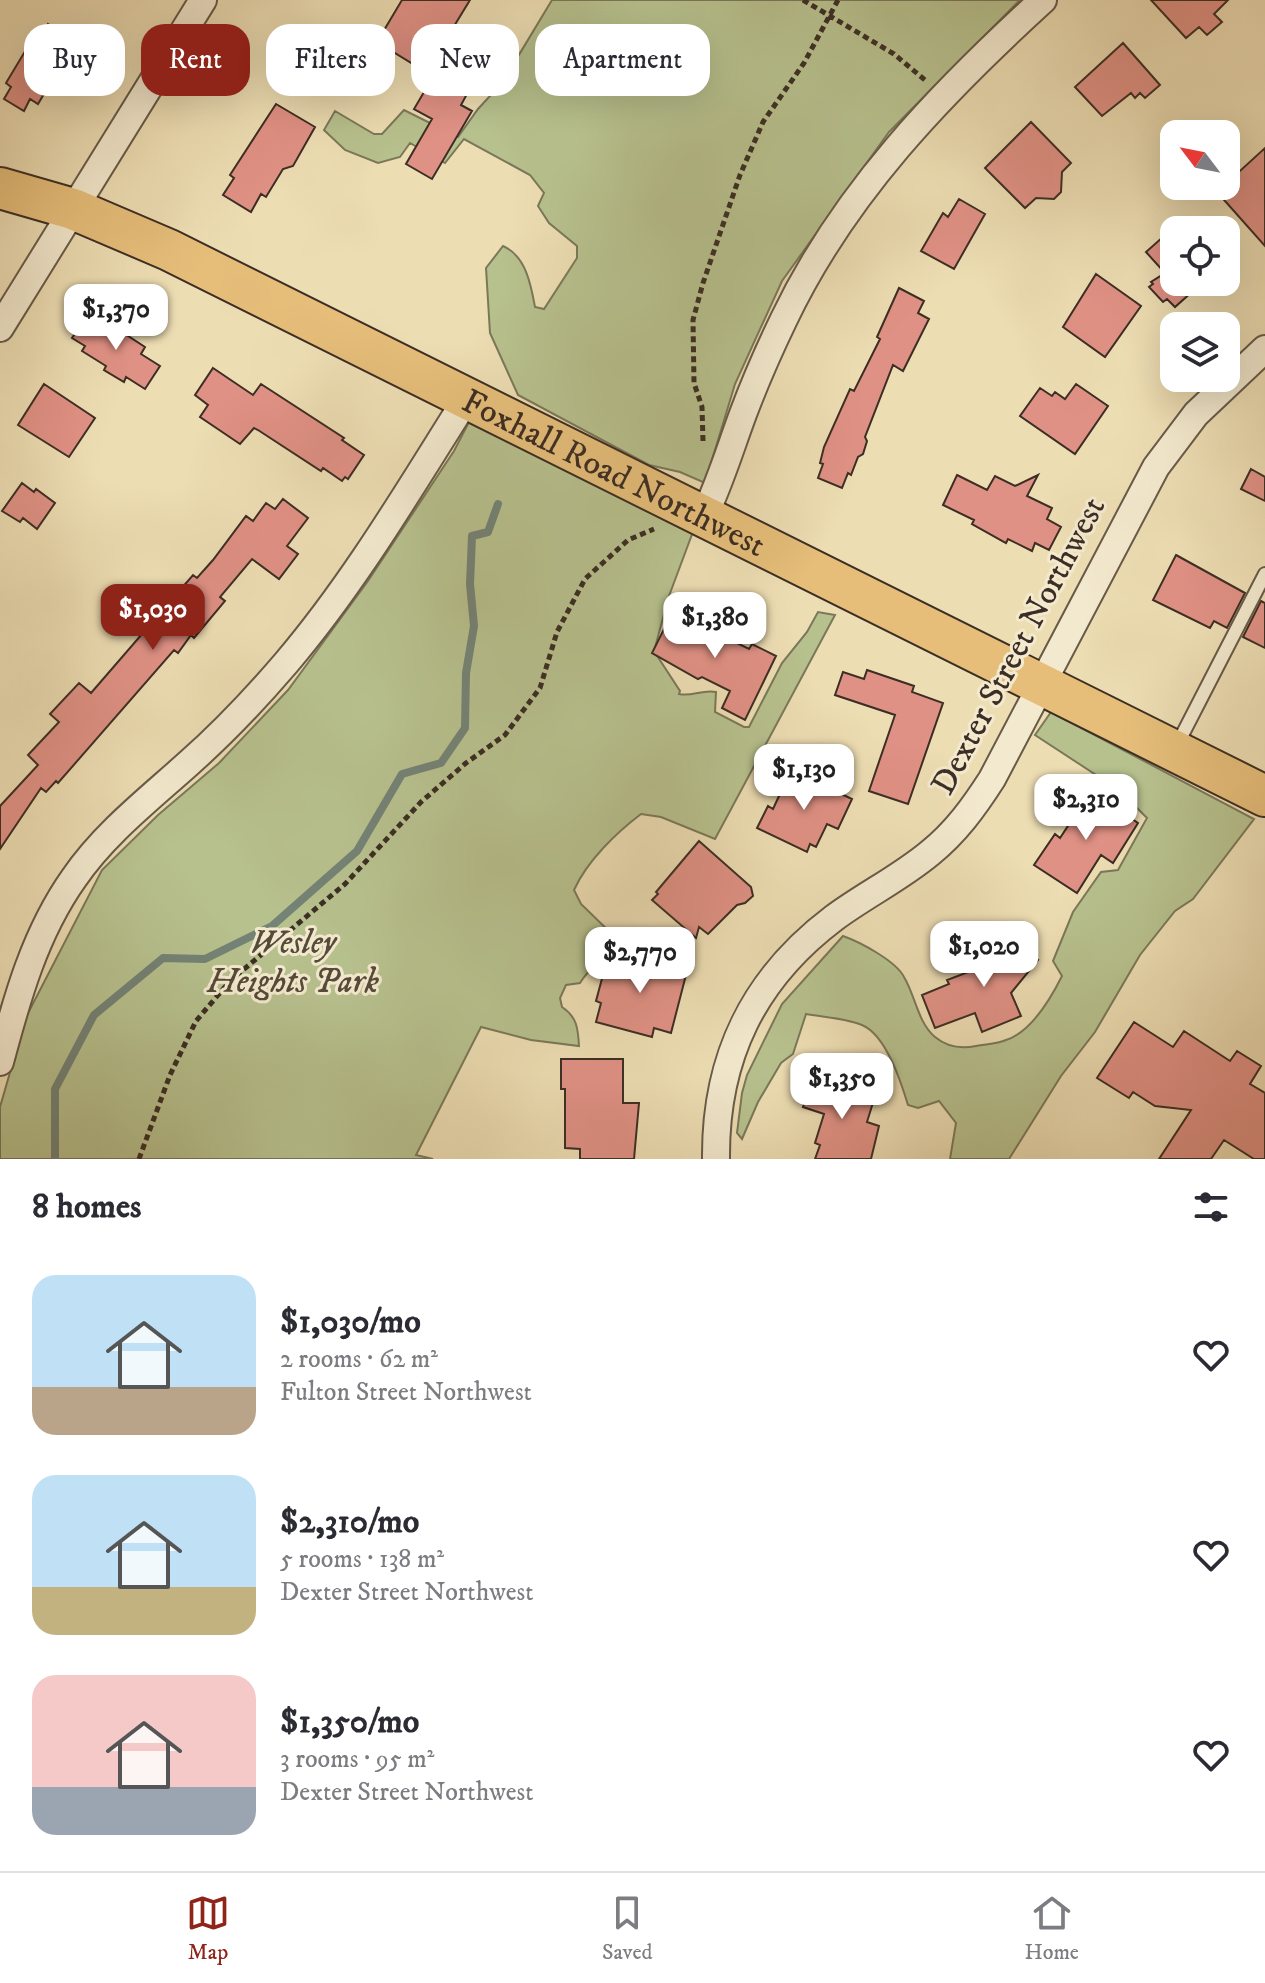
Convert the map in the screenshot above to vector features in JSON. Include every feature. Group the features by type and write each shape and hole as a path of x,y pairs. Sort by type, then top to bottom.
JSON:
{"main road":[{"name":"Foxhall Road Northwest","path":"0,188 73,209 156,244 1265,796"}],"street":[{"path":"0,328 203,0"},
{"path":"704,516 720,482 763,363 798,290 849,211 895,149 943,94 1043,0"},
{"name":"Dexter Street Northwest","path":"716,1159 716,1119 725,1072 744,1023 762,989 785,961 822,927 917,863 960,825 992,779 1156,467 1196,414 1265,349"},
{"path":"0,1062 28,967 45,928 74,877 114,830 212,742 286,663 370,549 467,398"}],"lane":[{"path":"1174,751 1265,574"}],"path":[{"path":"803,0 894,54 943,94"},
{"path":"700,451 705,437 702,407 694,383 693,320 703,283 740,175 763,122 804,63 838,0"},
{"path":"139,1159 170,1075 196,1021 230,981 345,884 421,802 466,763 505,735 540,688 557,632 585,579 628,540 656,528"}],"green space":[{"path":"552,0 1020,0 889,132 782,281 735,384 705,483 680,472 649,465 518,395 490,333 486,268 503,246 511,251 526,272 535,307 544,309 577,258 577,246 549,223 538,206 544,193 530,175 464,139 445,163 410,143 400,157 378,163 345,150 324,130 335,111 374,134 382,134 404,110 458,137 490,96 519,96 519,55 535,28 535,96 710,96 710,24 538,24"},
{"name":"Wesley Heights Park","path":"481,399 697,521 669,596 654,651 679,694 716,692 715,712 749,727 782,663 807,632 818,612 835,615 715,839 661,817 641,814 603,848 574,890 581,904 617,939 580,983 566,985 560,998 562,1007 576,1024 579,1046 531,1040 481,1027 416,1155 433,1159 0,1159 0,1107 26,1017 102,870 158,815 219,763 288,690 368,581 454,451"},
{"path":"1051,712 1254,819 1193,899 1175,911 1140,955 1095,1032 1061,1076 1009,1159 950,1159 956,1123 939,1101 918,1108 908,1105 891,1060 871,1030 849,1021 806,1014 793,1054 781,1063 758,1102 742,1139 737,1133 747,1075 782,1004 843,936 877,953 900,971 929,1031 949,1045 970,1047 1003,1041 1024,1030 1039,1013 1062,976 1053,961 1073,912 1101,872 1118,870 1147,818 1119,790 1035,735"}],"building":[{"path":"402,0 470,0 455,24 411,24 411,63 395,53 395,24 388,24"},
{"path":"1151,0 1228,0 1214,14 1222,22 1207,35 1199,27 1186,38"},
{"path":"1123,43 1160,85 1145,98 1140,93 1135,98 1131,93 1102,116 1075,87"},
{"path":"24,53 24,96 43,96 38,104 30,99 24,111 4,99 11,87 6,83"},
{"path":"422,96 466,96 461,105 472,111 432,179 406,164 432,119 414,109"},
{"path":"276,104 315,127 293,166 283,169 266,197 261,194 251,212 223,195 234,178 230,175"},
{"path":"1031,122 1071,163 1062,172 1061,192 1054,199 1036,198 1025,208 985,168"},
{"path":"1265,148 1265,246 1224,200 1240,200 1240,171"},
{"path":"959,199 985,214 954,269 921,251 943,213 948,217"},
{"path":"1160,240 1160,267 1146,252"},
{"path":"1096,274 1141,306 1105,357 1063,327"},
{"path":"1160,276 1160,296 1187,296 1175,307 1167,299 1163,302 1149,287 1153,284 1151,282"},
{"path":"899,288 924,301 918,313 929,319 903,371 893,365 865,437 867,441 863,454 858,457 851,475 848,473 842,488 818,478 824,447 850,389 854,391 880,339 877,337"},
{"path":"88,315 100,322 102,319 145,347 141,354 160,366 145,389 126,377 124,382 104,370 106,366 82,351 85,346 72,338"},
{"path":"213,368 253,395 261,384 344,438 342,440 364,455 348,479 345,477 342,481 323,468 321,471 254,428 240,444 200,417 208,405 195,395"},
{"path":"44,384 95,418 69,457 18,425"},
{"path":"1076,384 1108,406 1075,454 1020,416 1040,388 1052,396 1055,392 1065,399"},
{"path":"1251,469 1265,477 1265,501 1241,489"},
{"path":"957,475 987,490 995,476 1015,486 1038,475 1027,496 1052,508 1047,519 1061,527 1049,550 1035,543 1032,551 1008,539 1006,543 972,524 974,520 943,505"},
{"path":"22,483 55,503 37,529 23,518 20,522 2,511"},
{"path":"283,499 308,518 287,546 298,554 279,579 252,559 220,597 225,601 194,638 191,635 178,653 174,650 58,783 56,781 46,792 41,788 0,849 0,806 38,765 28,755 59,722 50,714 79,683 91,693 193,575 197,578 213,560 246,516 253,521 266,503 275,509"},
{"path":"1176,555 1245,593 1227,628 1214,621 1210,628 1153,600"},
{"path":"1261,601 1265,603 1265,648 1243,637"},
{"path":"675,607 700,619 698,624 749,649 752,644 776,656 745,720 722,708 730,691 702,677 698,679 652,653"},
{"path":"867,670 914,686 912,692 943,703 908,804 869,791 895,715 835,695 843,672 864,679"},
{"path":"791,770 852,799 838,829 827,824 816,847 810,844 807,852 757,828 768,806 773,809"},
{"path":"1091,791 1138,823 1113,863 1101,855 1077,893 1034,865 1055,834 1060,838"},
{"path":"699,841 751,887 753,896 737,905 708,934 699,927 696,938 652,900"},
{"path":"1005,934 1038,960 1011,993 1021,1016 982,1032 975,1013 935,1028 922,995 949,984 947,980 979,968"},
{"path":"615,952 687,971 671,1033 654,1028 652,1037 596,1022 601,1003 596,1001 604,971 610,973"},
{"path":"1134,1022 1173,1047 1184,1031 1230,1061 1237,1051 1261,1066 1250,1084 1265,1093 1265,1159 1254,1159 1224,1140 1211,1159 1159,1159 1191,1110 1155,1106 1133,1092 1129,1098 1097,1078"},
{"path":"561,1059 623,1059 623,1103 639,1103 634,1159 580,1159 580,1149 565,1148 565,1089 561,1089"},
{"path":"812,1076 875,1096 867,1122 879,1126 871,1159 815,1159 820,1145 815,1143 824,1114 803,1107"}],"waterway":[{"path":"55,1159 55,1089 94,1015 163,958 205,959 272,926 357,851 402,774 441,763 465,728 466,673 474,626 470,584 472,536 488,532 498,504"}]}
